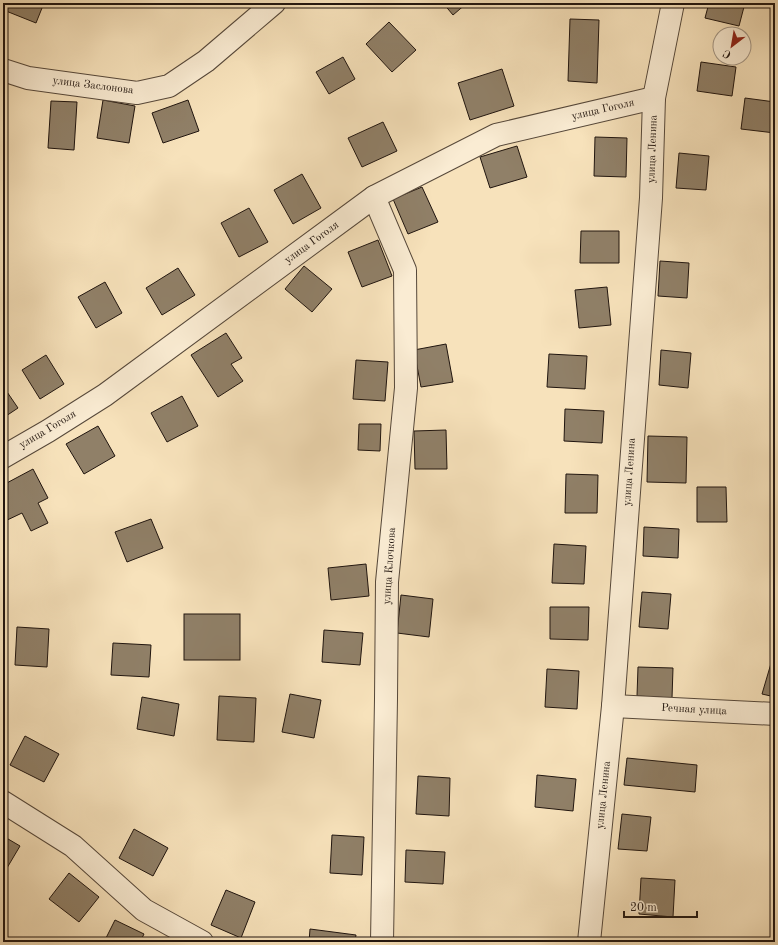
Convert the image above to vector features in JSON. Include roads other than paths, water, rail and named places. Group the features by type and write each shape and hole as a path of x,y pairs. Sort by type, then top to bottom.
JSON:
{"street":[{"name":"улица Заслонова","path":"3,70 28,78 137,93 169,86 206,61 274,3"},
{"name":"улица Ленина","path":"589,942 613,706 651,198 654,98 673,3"},
{"name":"улица Гоголя","path":"3,457 105,395 374,197 496,135 654,98"},
{"name":"улица Клочкова","path":"374,197 405,270 406,285 406,388 387,582 382,942"},
{"name":"Речная улица","path":"613,706 775,714"},
{"path":"3,802 73,846 144,910 202,942"}]}
